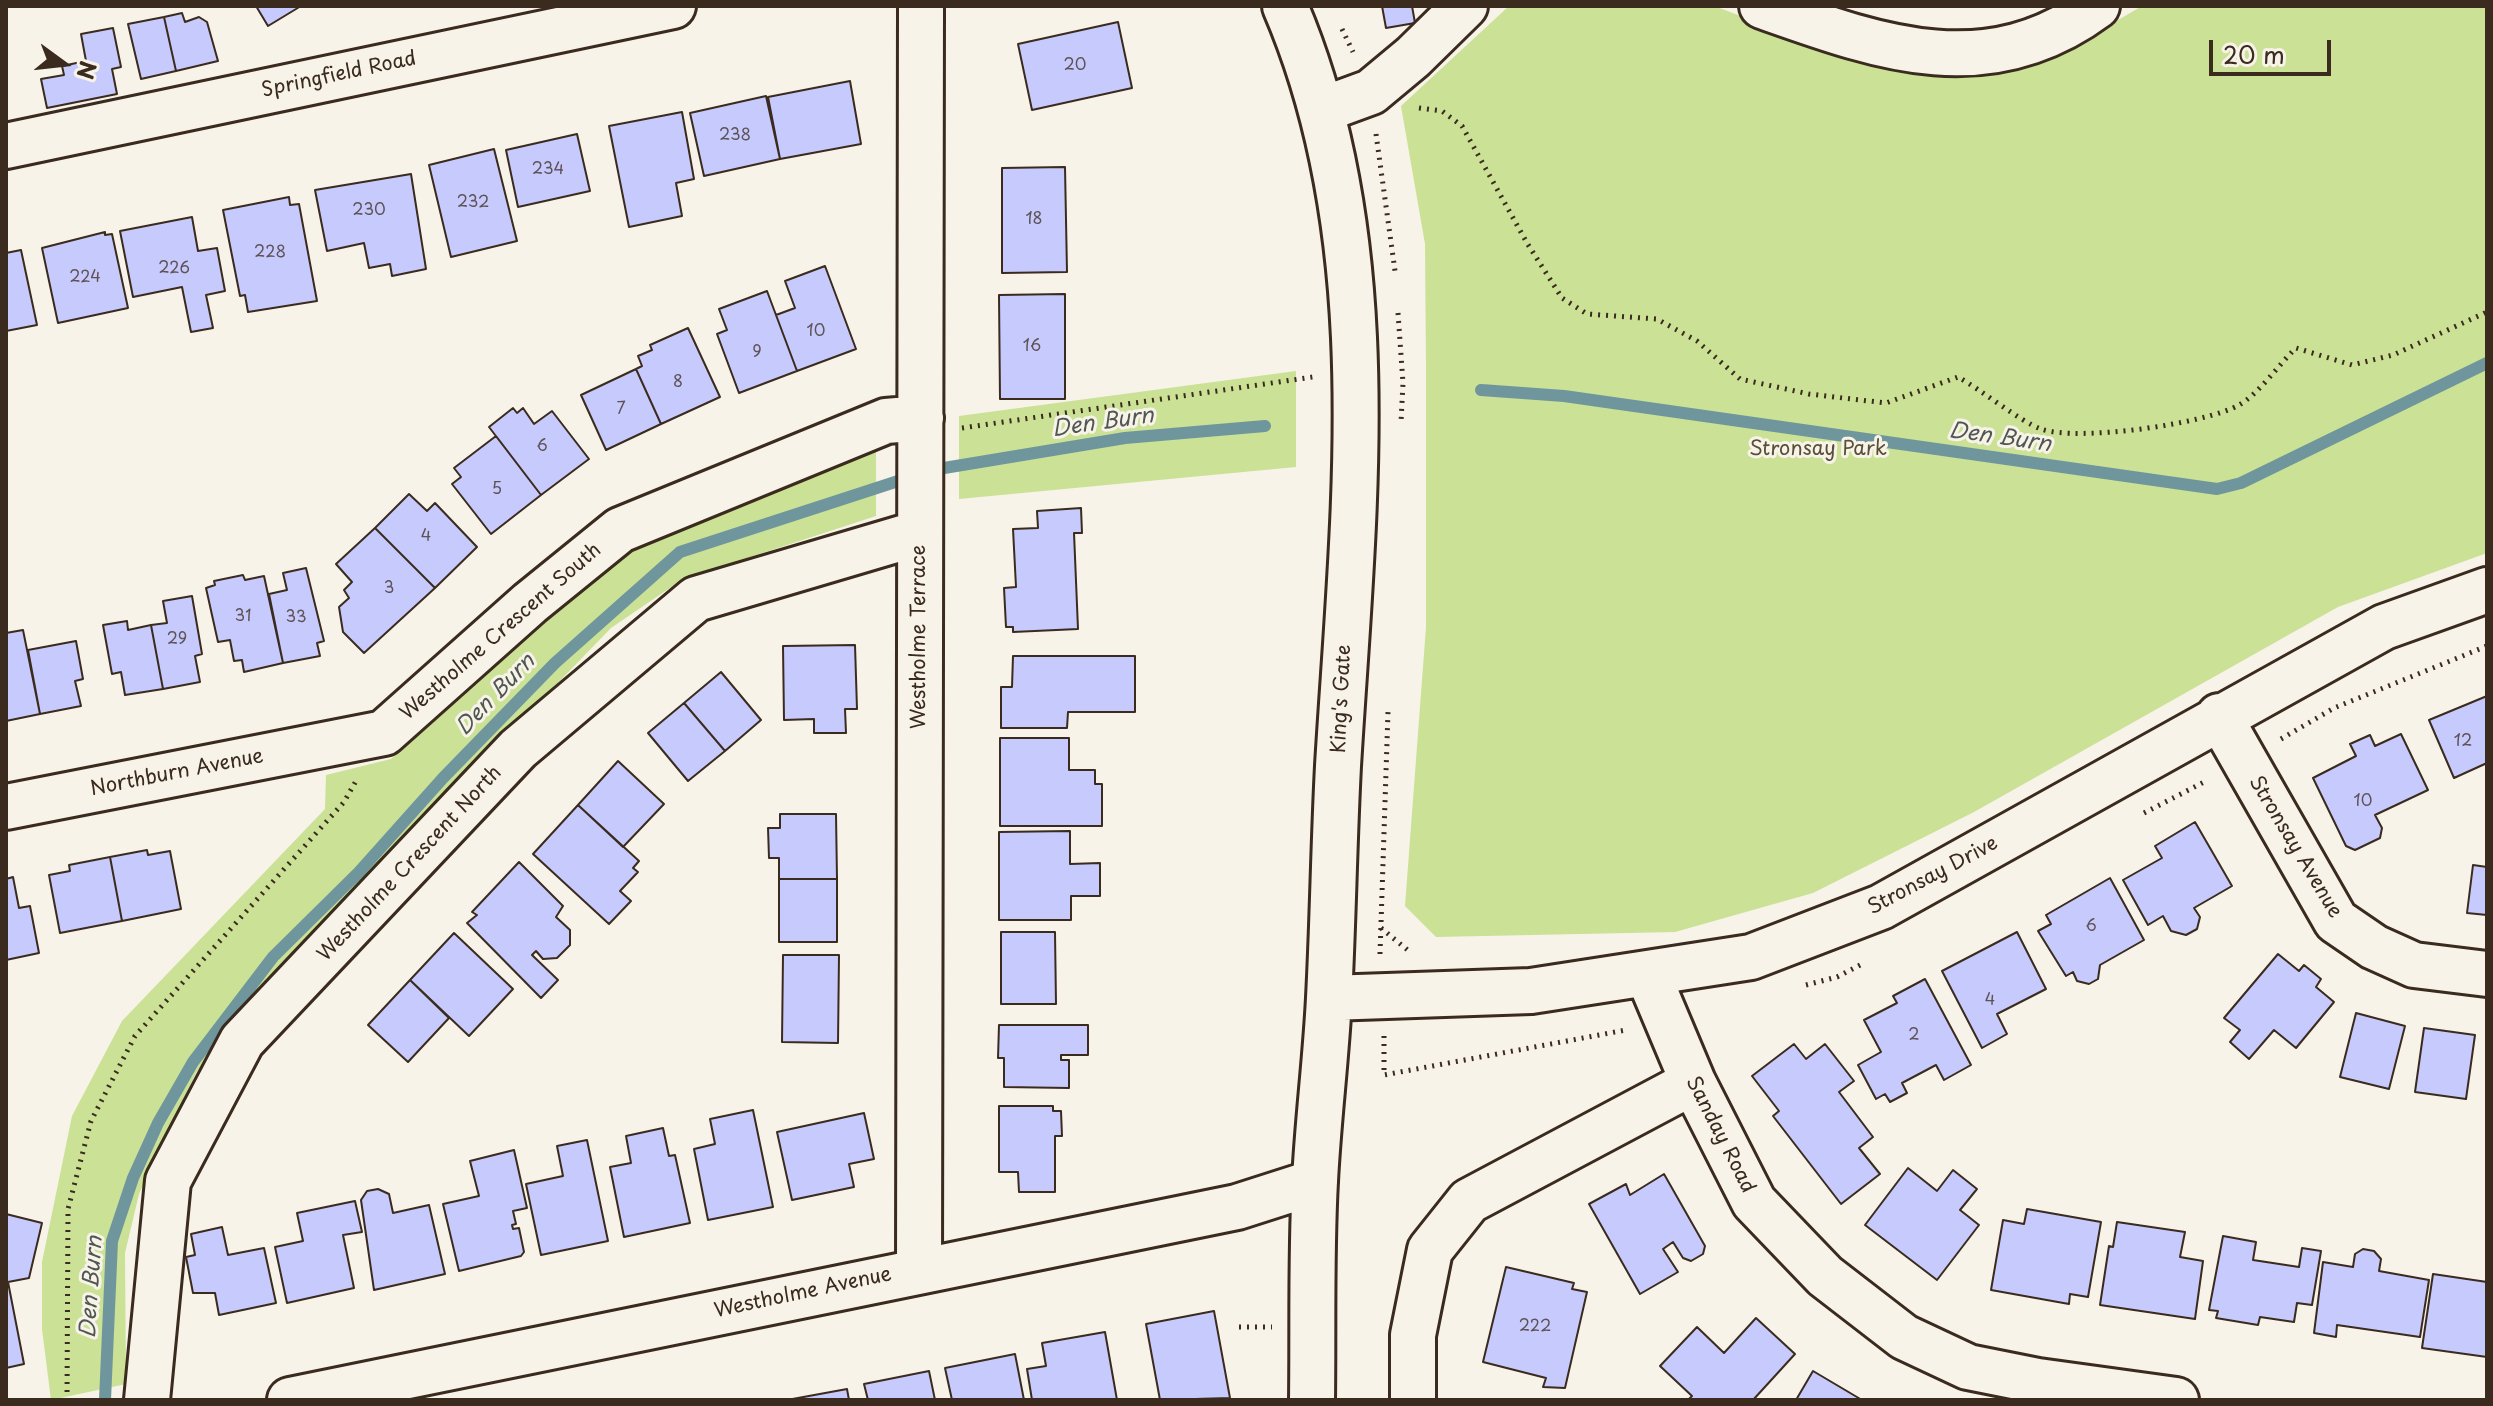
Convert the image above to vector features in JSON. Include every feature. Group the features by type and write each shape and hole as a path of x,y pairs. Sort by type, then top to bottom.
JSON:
{"street":[{"name":"Springfield Road","path":"6,146 673,6"},
{"name":"Westholme Terrace","path":"919,1269 921,6"},
{"name":"King's Gate","path":"1285,6 1322,110 1346,238 1353,372 1353,508 1332,871 1329,998 1315,1182 1312,1400"},
{"path":"1322,110 1372,100 1465,6"},
{"path":"1762,6 1890,48 1946,56 2004,48 2065,30 2097,6"},
{"name":"Westholme Crescent South","path":"366,737 620,530 886,421 920,425"},
{"name":"Westholme Crescent North","path":"147,1400 168,1181 242,1041 518,749 696,599 919,524"},
{"name":"Stronsay Drive","path":"1329,998 1531,991 1751,957 1881,907 2219,716 2384,627 2487,590"},
{"name":"Stronsay Avenue","path":"2219,716 2336,921 2374,947 2414,965 2487,974"},
{"name":"Northburn Avenue","path":"6,807 366,737"},
{"name":"Sanday Road","path":"1648,975 1693,1082 1754,1202 1825,1276 1904,1337 1968,1367 2038,1381 2176,1400"},
{"path":"1413,1400 1413,1335 1430,1250 1469,1201 1693,1082"},
{"name":"Westholme Avenue","path":"290,1400 919,1269 1237,1207 1315,1182"}],"path":[{"path":"1338,20 1372,100 1393,238 1396,281"},
{"path":"1372,100 1442,111 1462,126 1520,231 1562,298 1587,314 1657,319 1697,341 1740,379 1809,394 1886,403 1958,377 2041,429 2076,432 2164,427 2212,417 2243,403 2296,348 2352,365 2393,355 2487,312"},
{"path":"1398,310 1403,383 1401,429"},
{"path":"920,425 960,428 1353,372"},
{"path":"1388,705 1380,927 1384,1075 1668,1022"},
{"path":"67,1400 68,1209 91,1121 135,1036 344,802 366,737"},
{"path":"1380,927 1414,955"}],"green space":[{"name":"Stronsay Park","path":"1509,6 1714,6 1832,50 1959,77 2065,51 2142,6 2487,6 2487,553 2338,607 1974,812 1813,893 1675,932 1436,937 1405,906 1426,627 1426,368 1425,244 1401,106"},
{"path":"1296,371 1296,467 959,499 959,416"},
{"path":"876,448 876,516 683,579 611,628 261,990 196,1073 139,1194 125,1253 126,1384 51,1400 42,1329 42,1262 72,1116 122,1021 325,809 326,775 391,759 478,683 558,604 637,540"}],"building":[{"path":"256,6 301,6 268,26"},
{"path":"1382,6 1412,6 1415,23 1386,28"},
{"path":"182,13 185,22 199,17 207,22 218,61 176,71 164,17"},
{"path":"164,17 176,71 141,79 128,24"},
{"path":"1118,22 1132,88 1032,110 1018,44"},
{"path":"113,28 121,67 112,69 117,94 47,108 41,79 64,75 62,66 86,61 81,34"},
{"path":"850,81 861,144 780,159 768,97"},
{"path":"766,96 780,159 704,176 690,113"},
{"path":"682,112 694,179 676,183 682,216 629,227 609,126"},
{"path":"577,134 590,191 518,207 506,150"},
{"path":"494,149 517,241 451,257 429,165"},
{"path":"1065,167 1067,272 1002,273 1002,168"},
{"path":"411,174 426,269 392,276 390,264 369,268 364,243 327,251 315,190"},
{"path":"289,197 290,205 299,204 317,301 248,312 245,295 240,296 223,210"},
{"path":"192,217 198,251 217,248 225,291 206,295 213,328 191,332 182,287 133,297 120,231"},
{"path":"105,232 105,235 112,234 128,308 58,323 42,248"},
{"path":"21,250 37,325 6,331 6,253"},
{"path":"825,266 856,349 797,371 776,315 795,308 785,281"},
{"path":"767,291 797,371 739,393 717,334 727,330 719,309"},
{"path":"1065,294 1065,399 1000,399 999,295"},
{"path":"688,328 720,397 661,424 636,369 642,366 638,356 652,350 650,345"},
{"path":"636,369 661,424 606,450 581,395"},
{"path":"513,408 517,413 523,408 534,424 552,411 589,459 541,495 489,427"},
{"path":"496,436 541,495 491,534 452,484 461,477 454,468"},
{"path":"409,494 427,511 435,503 477,547 435,588 375,528"},
{"path":"1081,508 1082,533 1074,533 1078,629 1013,632 1013,627 1006,627 1004,588 1016,587 1013,529 1038,528 1037,511"},
{"path":"375,528 435,588 364,653 343,632 339,607 349,598 344,590 352,582 336,564"},
{"path":"306,568 324,641 317,643 320,656 283,663 269,594 287,590 283,573"},
{"path":"243,575 245,580 264,576 283,663 244,672 242,660 234,661 230,640 218,642 206,588 215,585 214,581"},
{"path":"192,596 202,654 195,656 200,682 163,689 151,625 167,623 163,601"},
{"path":"127,621 128,630 151,625 163,689 125,695 121,672 112,674 103,625"},
{"path":"23,630 40,714 6,721 6,633"},
{"path":"76,641 83,679 75,681 81,706 40,714 28,650"},
{"path":"855,645 857,709 845,709 846,733 814,733 814,719 784,720 783,646"},
{"path":"1013,656 1135,656 1135,712 1068,712 1067,728 1001,728 1001,687 1012,687"},
{"path":"721,672 761,720 725,751 684,703"},
{"path":"2487,696 2487,763 2454,778 2429,720"},
{"path":"684,703 725,751 688,781 648,733"},
{"path":"2401,734 2428,790 2375,815 2382,828 2380,838 2355,850 2346,846 2313,778 2356,756 2350,744 2370,735 2375,746"},
{"path":"1000,738 1069,738 1069,770 1095,770 1095,784 1102,784 1102,826 1000,826"},
{"path":"618,761 664,804 623,847 578,805"},
{"path":"578,805 639,861 633,868 638,872 620,891 631,901 609,924 533,854"},
{"path":"780,814 836,814 837,879 779,879 779,858 769,858 768,828 780,828"},
{"path":"2195,822 2232,886 2194,908 2200,917 2197,929 2186,935 2171,931 2163,916 2148,925 2123,880 2162,858 2155,846"},
{"path":"1070,831 1070,864 1100,863 1100,896 1071,896 1071,920 999,920 999,832"},
{"path":"147,850 148,855 170,851 181,909 122,921 110,857"},
{"path":"110,857 122,921 60,933 49,875 70,871 69,865"},
{"path":"519,862 563,906 556,917 570,930 570,945 557,958 543,959 536,951 532,955 558,980 541,998 467,923 477,915 472,912"},
{"path":"2473,865 2487,867 2487,915 2467,913"},
{"path":"13,877 19,908 30,906 39,953 6,960 6,879"},
{"path":"2110,878 2144,940 2100,965 2098,979 2089,984 2077,981 2073,972 2066,976 2038,931 2051,924 2046,915"},
{"path":"779,879 837,879 837,942 779,942"},
{"path":"1001,932 1055,932 1056,1004 1001,1004"},
{"path":"2017,932 2046,989 1997,1014 2007,1034 1982,1048 1942,971"},
{"path":"454,933 513,989 469,1036 410,980"},
{"path":"2278,954 2299,971 2304,965 2321,979 2316,987 2334,1002 2296,1048 2274,1030 2249,1059 2230,1042 2240,1030 2224,1018"},
{"path":"783,955 839,955 838,1043 782,1042"},
{"path":"1925,979 1971,1065 1944,1080 1936,1065 1902,1083 1907,1093 1890,1102 1885,1094 1876,1099 1858,1065 1881,1052 1864,1020 1897,1003 1893,996"},
{"path":"410,980 449,1018 408,1062 368,1025"},
{"path":"2356,1013 2405,1026 2389,1089 2340,1077"},
{"path":"999,1025 1088,1025 1088,1055 1061,1055 1061,1060 1069,1060 1069,1088 1004,1087 1004,1058 998,1058"},
{"path":"2424,1028 2475,1035 2466,1099 2415,1092"},
{"path":"1794,1044 1806,1059 1825,1044 1854,1081 1839,1092 1873,1137 1859,1148 1880,1174 1841,1204 1773,1116 1779,1111 1752,1076"},
{"path":"999,1106 1053,1106 1053,1111 1061,1111 1062,1136 1055,1136 1055,1192 1019,1192 1018,1172 999,1172"},
{"path":"753,1110 773,1207 708,1220 694,1149 715,1144 710,1119"},
{"path":"864,1113 874,1159 849,1164 854,1187 792,1200 777,1132"},
{"path":"663,1128 669,1156 675,1155 690,1223 624,1237 610,1167 631,1163 626,1136"},
{"path":"587,1140 608,1241 541,1255 526,1184 563,1176 557,1146"},
{"path":"514,1150 527,1208 513,1211 516,1224 512,1225 513,1229 519,1228 524,1252 521,1256 459,1271 443,1204 479,1196 470,1161"},
{"path":"1908,1168 1937,1191 1953,1170 1977,1189 1960,1210 1979,1225 1937,1280 1865,1225"},
{"path":"1664,1174 1705,1246 1703,1254 1691,1261 1683,1258 1673,1242 1663,1249 1678,1272 1640,1294 1589,1204 1626,1184 1630,1195"},
{"path":"378,1189 389,1194 393,1213 429,1205 445,1274 374,1290 361,1200 367,1191"},
{"path":"355,1201 362,1232 343,1235 354,1288 287,1303 275,1247 303,1241 297,1213"},
{"path":"2027,1209 2101,1222 2088,1297 2070,1294 2069,1304 1991,1290 2003,1220 2024,1224"},
{"path":"6,1214 42,1223 29,1278 8,1282 24,1364 6,1368"},
{"path":"2117,1222 2185,1232 2180,1257 2203,1261 2195,1319 2100,1305 2109,1246 2113,1247"},
{"path":"222,1227 228,1255 264,1248 276,1303 219,1315 215,1293 193,1293 186,1257 195,1255 191,1234"},
{"path":"2223,1236 2256,1242 2253,1260 2299,1267 2302,1248 2321,1251 2312,1305 2297,1303 2294,1322 2260,1317 2258,1325 2216,1318 2218,1311 2209,1310"},
{"path":"2363,1249 2374,1251 2381,1259 2379,1271 2429,1280 2420,1337 2337,1325 2336,1337 2314,1333 2323,1262 2353,1267 2355,1254"},
{"path":"1506,1267 1574,1283 1572,1289 1587,1292 1565,1388 1543,1387 1546,1378 1483,1362"},
{"path":"2433,1274 2487,1282 2487,1357 2422,1348"},
{"path":"1214,1311 1230,1398 1160,1400 1146,1324"},
{"path":"1756,1318 1795,1354 1753,1400 1688,1400 1692,1396 1660,1366 1697,1327 1724,1353"},
{"path":"1105,1332 1117,1400 1032,1400 1027,1369 1046,1366 1042,1343"},
{"path":"1015,1354 1024,1400 952,1400 945,1368"},
{"path":"929,1371 935,1400 868,1400 864,1384"},
{"path":"1813,1371 1862,1400 1796,1400"},
{"path":"847,1389 849,1400 787,1400"}],"waterway":[{"name":"Den Burn","path":"1481,390 1564,396 2217,489 2241,483 2487,363"},
{"name":"Den Burn","path":"105,1400 112,1241 133,1178 158,1123 193,1062 273,957 359,872 443,778 555,663 680,552 932,470 1125,438 1265,426"}]}
